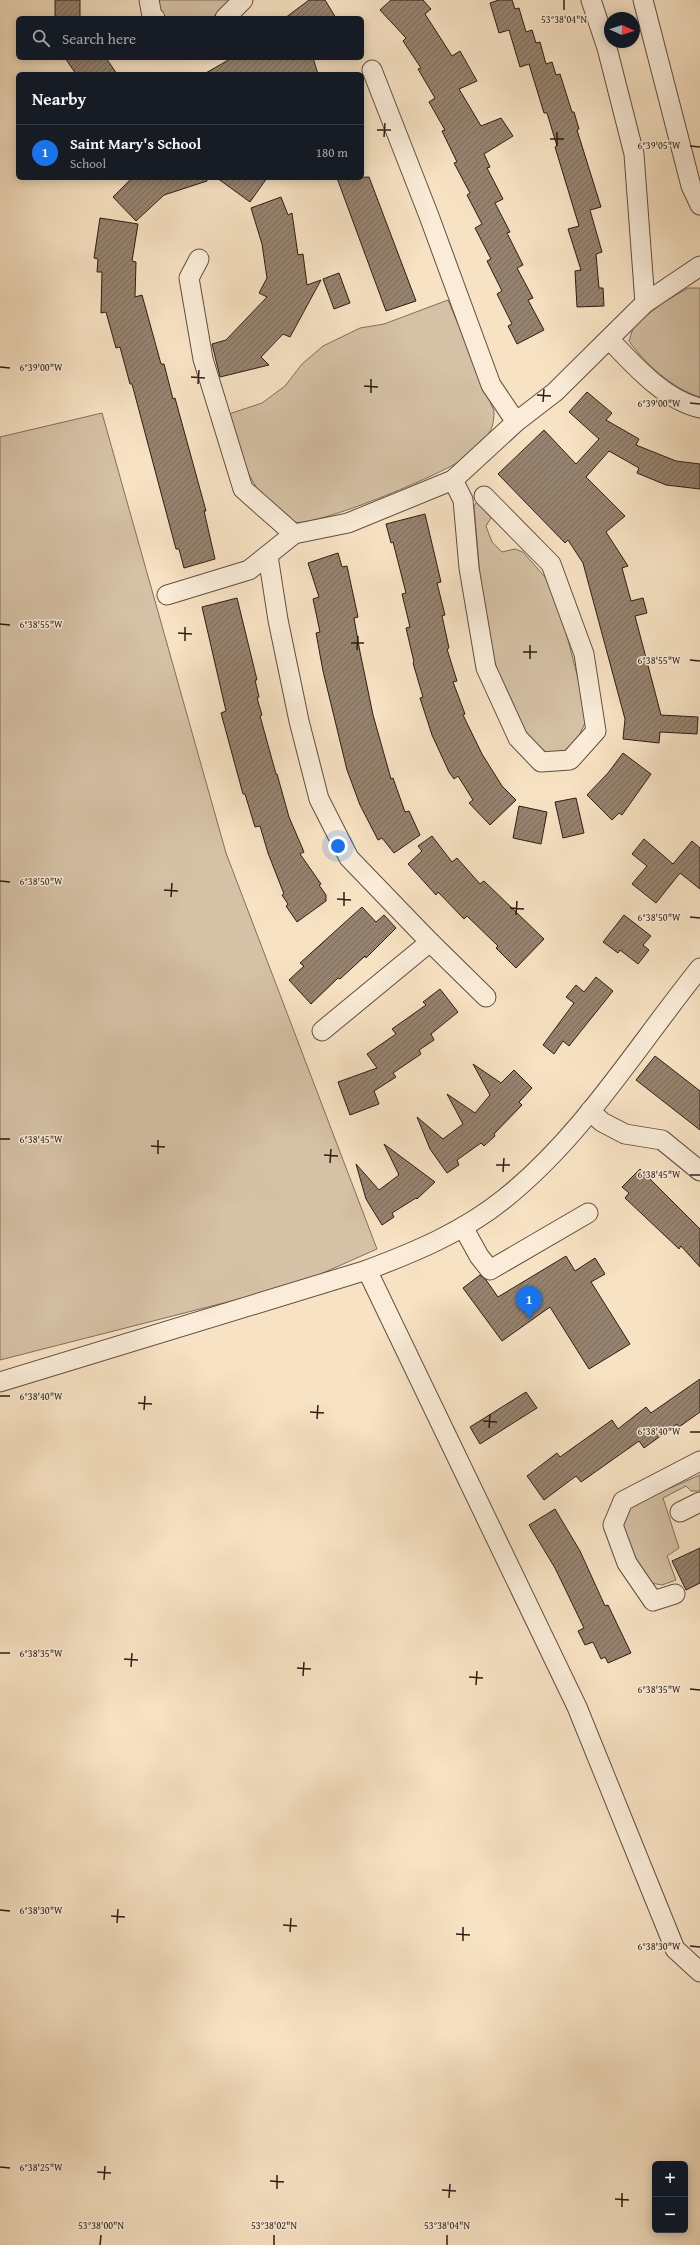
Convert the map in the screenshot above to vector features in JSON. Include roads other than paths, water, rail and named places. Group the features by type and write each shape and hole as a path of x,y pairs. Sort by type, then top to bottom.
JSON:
{"street":[{"path":"149,0 152,16"},
{"path":"227,16 243,0"},
{"path":"591,0 607,48 634,154 644,303"},
{"path":"643,0 692,186 700,205"},
{"path":"372,70 429,216 491,385 516,422"},
{"path":"199,259 189,278 203,358 243,489 294,534"},
{"path":"167,595 249,570 294,534 348,523 453,480 516,422 555,392 644,303 700,266"},
{"path":"609,339 647,379 689,406 700,408"},
{"path":"453,480 463,500 469,568 486,668 518,738 541,762 570,760 596,731 584,654 551,564 484,496"},
{"path":"268,556 278,620 299,721 320,799 349,858 430,942 486,997"},
{"path":"322,1031 430,942"},
{"path":"0,1382 367,1270 421,1250 463,1227 504,1200 551,1157 590,1111 698,975"},
{"path":"590,1111 602,1122 625,1134 662,1140 700,1170"},
{"path":"463,1227 479,1256 490,1270 588,1213"},
{"path":"367,1270 577,1707 675,1949 700,1972"},
{"path":"675,1594 653,1601 627,1563 613,1525 624,1501 700,1461"},
{"path":"680,1512 700,1502"}],"place":[{"name":"Saint Mary's School","path":"529,1319"}]}
